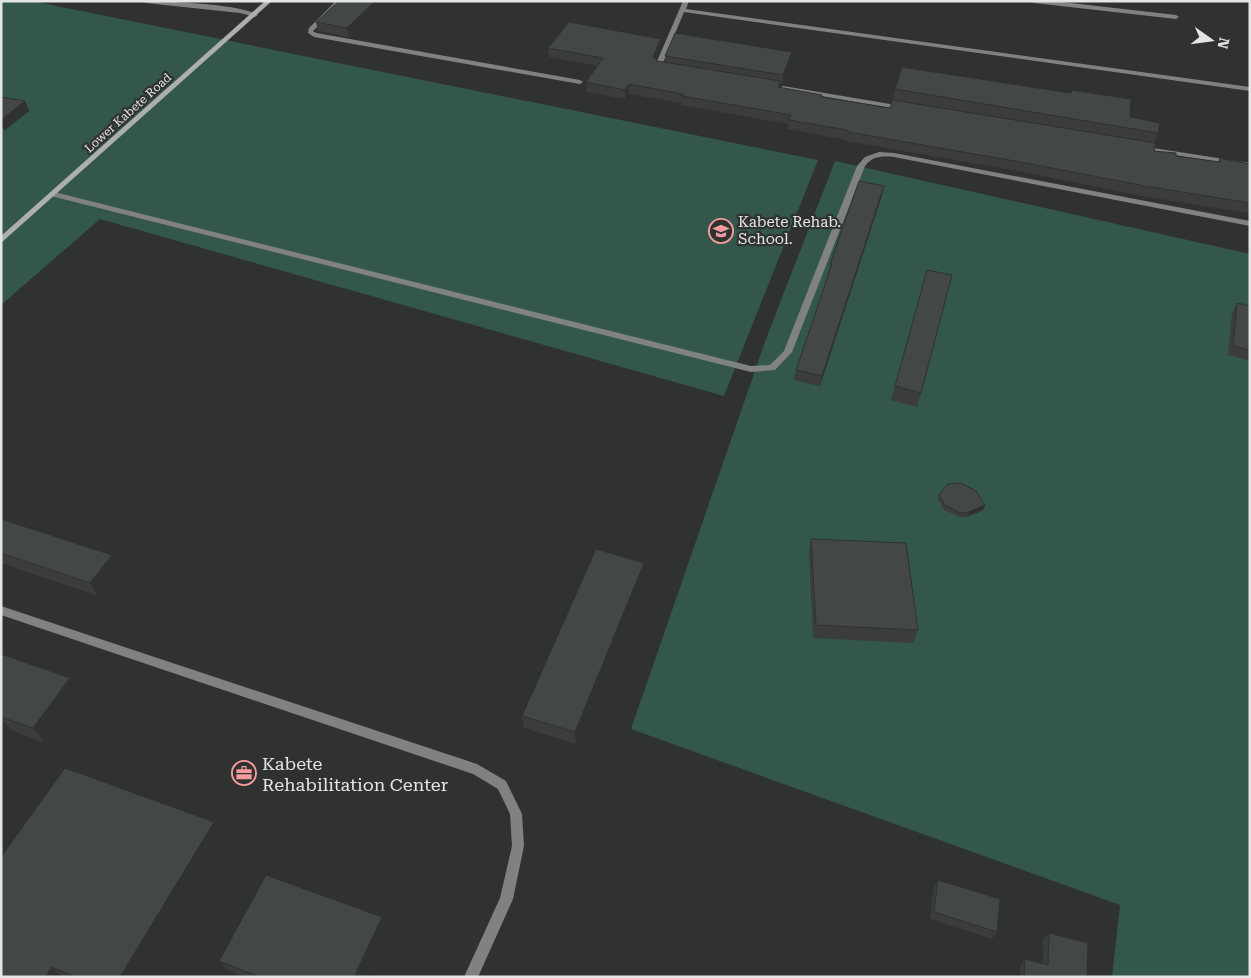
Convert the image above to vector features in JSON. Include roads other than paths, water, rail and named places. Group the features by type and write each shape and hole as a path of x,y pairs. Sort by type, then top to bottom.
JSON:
{"main road":[{"name":"Lower Kabete Road","path":"1,241 269,1"}],"street":[{"path":"146,1 240,11 255,15"},
{"path":"340,1 310,29 310,32 314,35 580,82"},
{"path":"669,69 658,66 686,1"},
{"path":"1034,1 1176,17"},
{"path":"682,10 1250,89"},
{"path":"777,87 915,110"},
{"path":"1132,146 1250,165"},
{"path":"54,194 751,369 772,368 788,352 861,166 867,157 876,154 894,155 1250,224"},
{"path":"1,610 477,770 502,786 516,814 518,846 506,900 471,977"}],"place":[{"name":"Kabete Rehab. School.","path":"721,231"},
{"name":"Kabete Rehabilitation Center","path":"244,773"}]}
